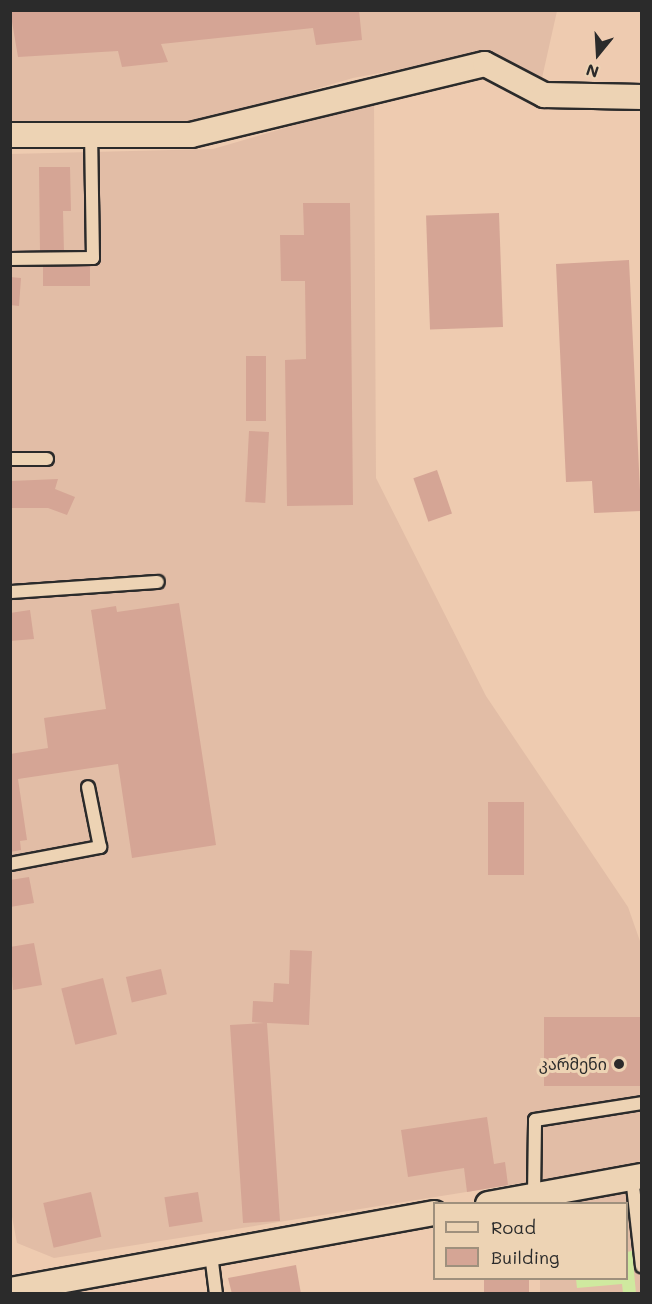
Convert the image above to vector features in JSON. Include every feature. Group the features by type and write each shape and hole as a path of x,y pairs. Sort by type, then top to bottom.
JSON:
{"street":[{"path":"10,135 191,135 485,64 544,95 642,97"},
{"path":"494,1202 637,1176"},
{"path":"10,1290 433,1213"}],"lane":[{"path":"10,259 93,258 91,135"},
{"path":"10,459 47,459"},
{"path":"10,592 158,582"},
{"path":"10,864 100,847 88,787"},
{"path":"534,1195 535,1120 642,1103"},
{"path":"637,1176 642,1266"},
{"path":"211,1254 216,1293"}],"shaded area":[{"path":"10,11 557,11 542,78 487,53 353,78 195,124 11,125"},
{"path":"374,102 376,478 486,696 628,907 641,944 641,1164 54,1258 17,1243 10,1206 10,154 213,149"},
{"path":"641,1185 641,1293 540,1293 540,1280 628,1280 628,1202 550,1202"}],"green space":[{"path":"632,1251 636,1293 623,1293 622,1284 577,1288 576,1280 628,1280 628,1252"}],"building":[{"path":"10,10 359,10 362,40 316,45 313,28 161,44 168,62 122,67 118,51 18,57"},
{"path":"39,167 70,167 71,211 63,211 64,253 40,253"},
{"path":"303,203 350,203 353,505 287,506 285,360 306,359 305,281 281,281 280,235 304,235"},
{"path":"499,213 503,327 430,329 426,216"},
{"path":"629,260 641,511 594,513 592,481 566,482 556,264"},
{"path":"43,262 90,262 90,286 43,286"},
{"path":"10,277 21,278 19,306 10,305"},
{"path":"246,356 266,356 266,421 246,421"},
{"path":"249,431 269,432 265,503 245,502"},
{"path":"437,470 452,513 428,522 413,478"},
{"path":"58,479 55,489 75,497 67,515 48,508 10,508 11,481"},
{"path":"179,603 216,845 132,858 118,764 18,779 27,840 20,841 21,850 10,852 10,754 48,748 44,718 106,709 91,610 116,606 117,612"},
{"path":"30,610 34,639 10,641 10,613"},
{"path":"488,802 524,802 524,875 488,875"},
{"path":"29,877 34,903 10,907 10,880"},
{"path":"34,943 42,985 13,990 10,947"},
{"path":"290,950 312,951 309,1025 267,1023 280,1221 243,1223 230,1025 264,1023 252,1022 253,1001 273,1002 274,983 289,984"},
{"path":"161,969 167,994 132,1002 126,977"},
{"path":"103,978 117,1034 75,1045 61,988"},
{"path":"544,1017 642,1017 642,1086 544,1086"},
{"path":"487,1117 494,1164 505,1162 508,1185 467,1192 464,1168 408,1177 401,1130"},
{"path":"91,1192 101,1237 54,1248 43,1203"},
{"path":"198,1192 203,1222 169,1227 164,1197"},
{"path":"296,1265 301,1294 232,1294 228,1278"},
{"path":"484,1280 529,1280 529,1294 484,1294"}],"place":[{"name":"კარმენი","path":"619,1064"}]}
